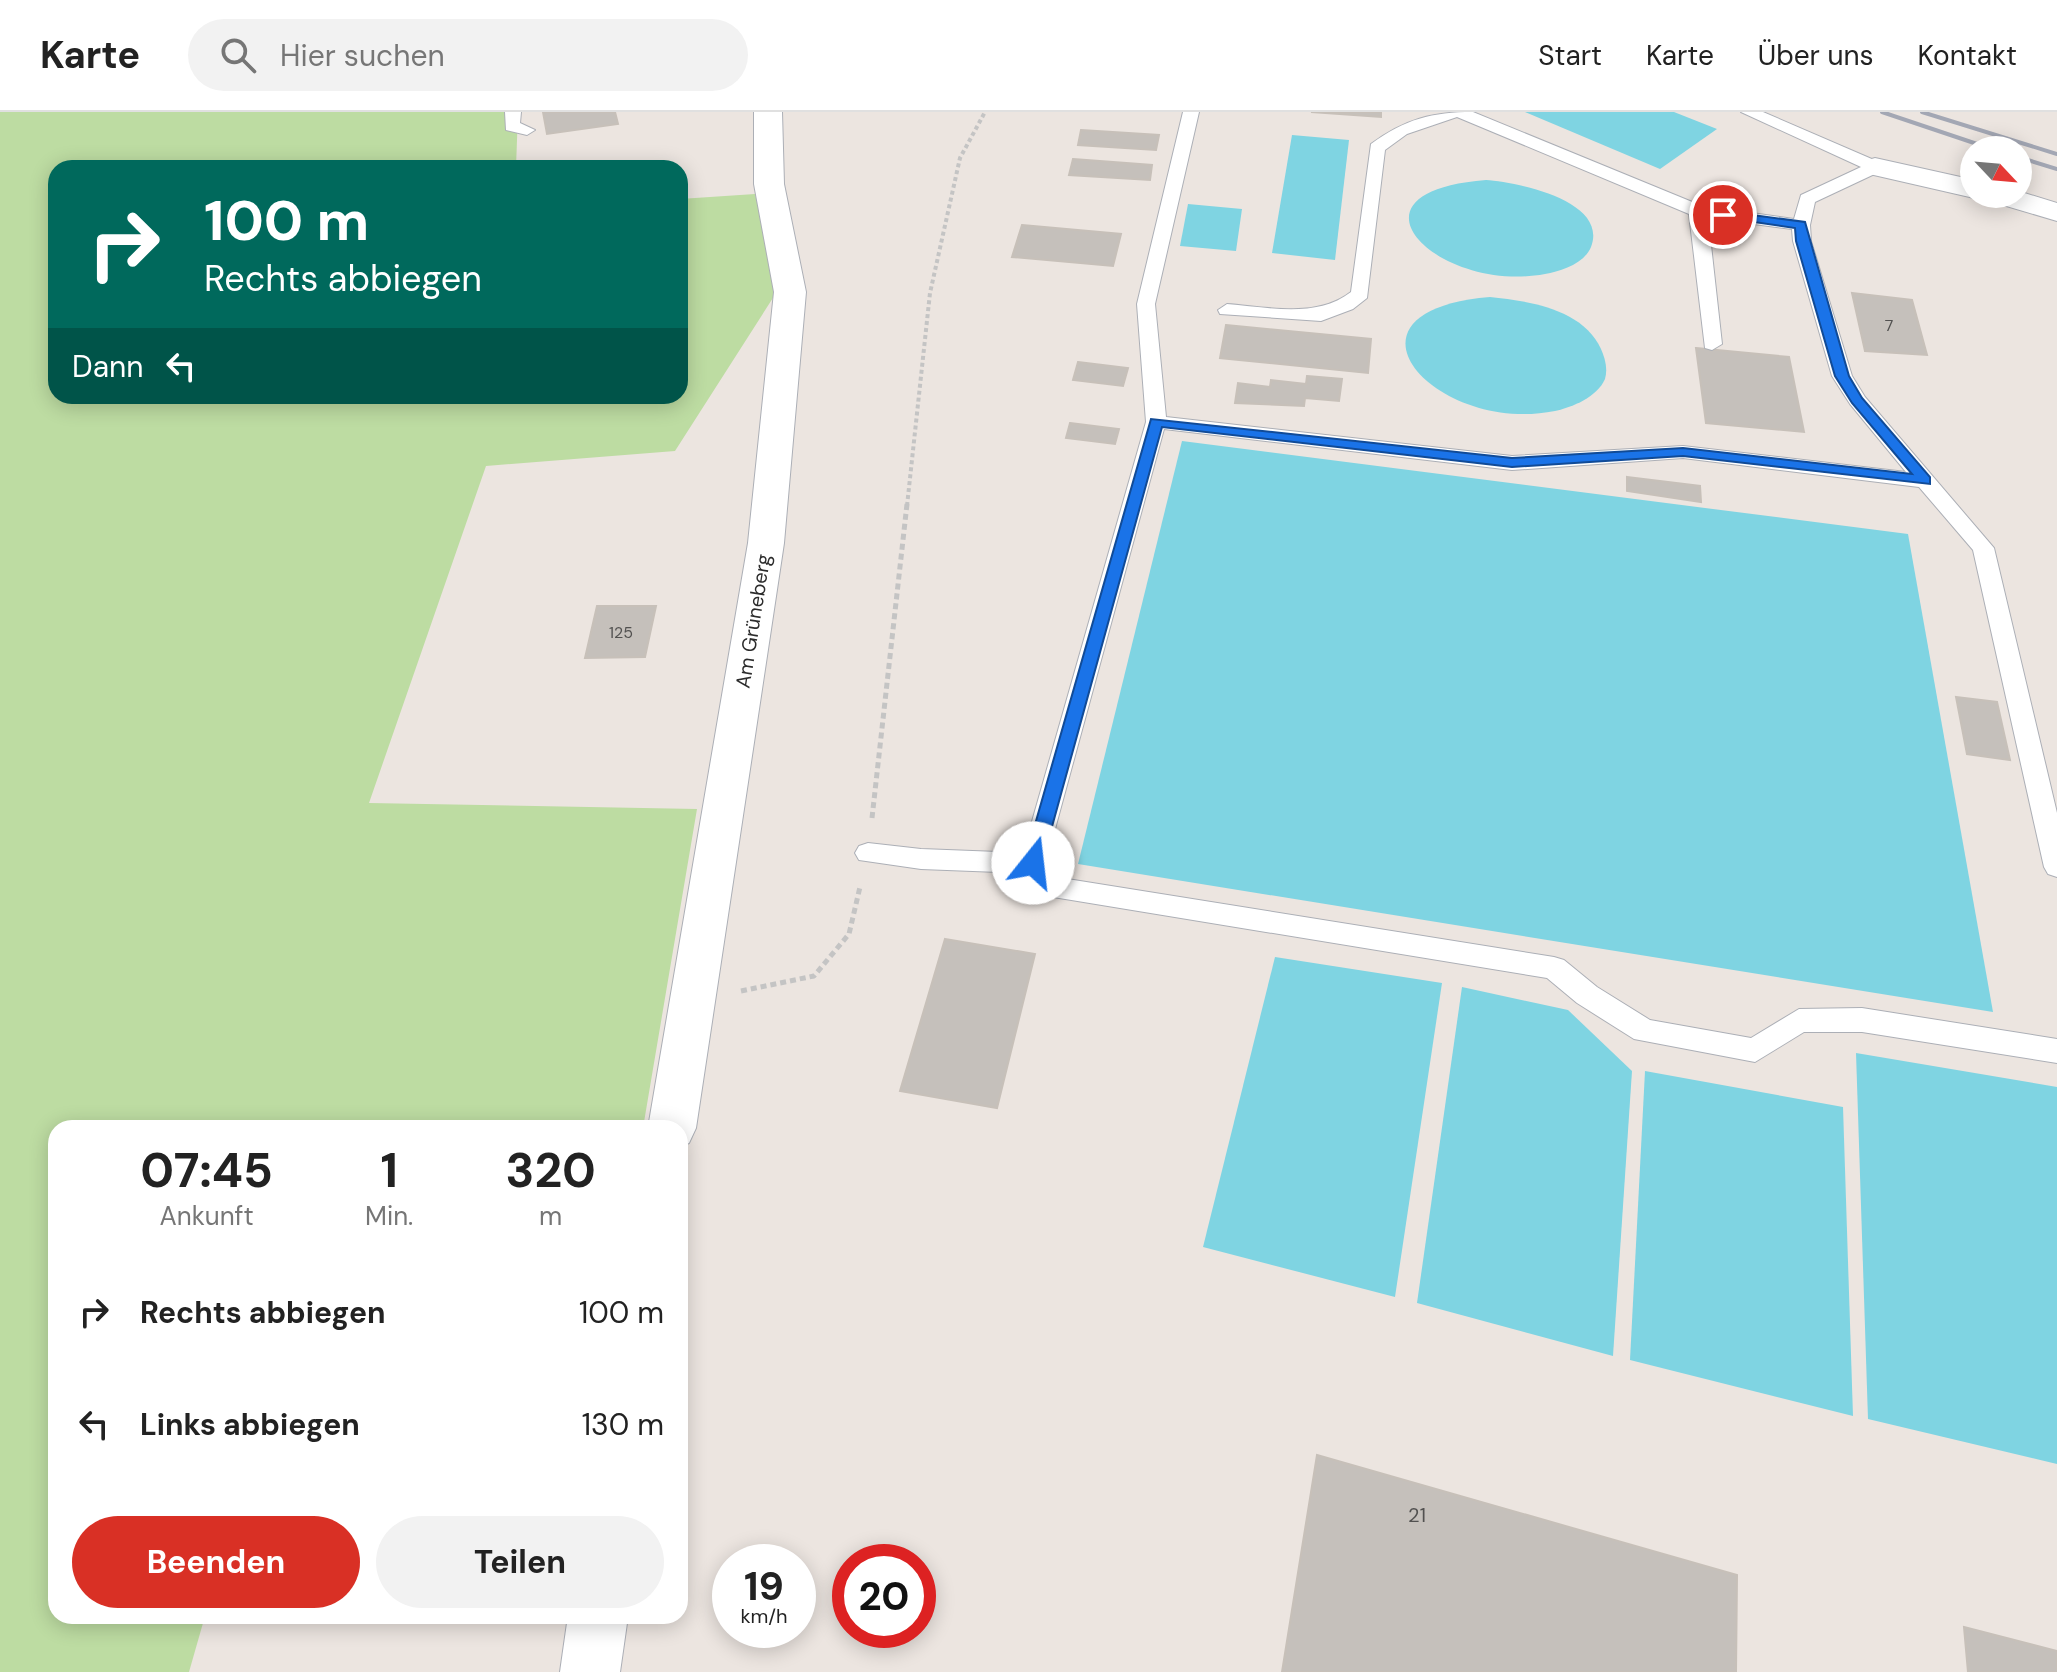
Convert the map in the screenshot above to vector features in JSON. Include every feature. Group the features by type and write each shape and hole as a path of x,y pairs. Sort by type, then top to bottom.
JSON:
{"street":[{"name":"Am Grüneberg","path":"673,1120 766,543 790,292 769,184 768,112"},
{"path":"1875,167 1960,186"},
{"path":"2032,205 2057,212"},
{"path":"590,1672 597,1624"}],"lane":[{"path":"513,112 512,126 527,130"},
{"path":"1191,112 1146,304 1156,422 1033,863 1047,886 1554,968 1587,995 1644,1031 1755,1050 1799,1021 1862,1020 2057,1051"},
{"path":"1227,310 1321,315 1346,305 1360,294 1377,148 1401,130 1458,112 1698,211 1801,225"},
{"path":"1749,112 1875,167"},
{"path":"1875,167 1807,199 1801,225 1802,241 1842,376 1857,400 1983,548 2057,867"},
{"path":"1698,211 1712,344"},
{"path":"1156,422 1512,463 1683,452 1925,481"},
{"path":"868,853 921,859 1033,863"}],"path":[{"path":"693,994 743,991 814,976 849,934 868,853 930,293 960,158 985,112"}],"green space":[{"path":"0,112 518,112 516,160 48,160 48,404 688,404 688,198 755,194 778,290 675,451 486,466 369,803 697,809 644,1120 48,1120 48,1624 203,1624 189,1672 0,1672"}],"water":[{"path":"1525,112 1674,112 1717,129 1660,169"},
{"path":"1292,135 1349,140 1335,260 1272,253"},
{"path":"1486,180 1537,190 1573,206 1586,217 1593,231 1588,253 1578,262 1558,271 1506,276 1469,269 1439,256 1418,239 1409,220 1415,203 1440,188"},
{"path":"1188,204 1242,209 1236,251 1180,246"},
{"path":"1490,297 1538,305 1568,316 1582,325 1593,335 1606,364 1605,379 1596,391 1577,404 1555,411 1511,414 1471,405 1438,389 1415,368 1406,346 1413,324 1440,307"},
{"path":"1182,441 1908,534 1993,1012 1078,864"},
{"path":"1275,957 1442,983 1395,1297 1203,1247"},
{"path":"1462,987 1568,1010 1632,1071 1613,1356 1417,1303"},
{"path":"1856,1053 2057,1087 2057,1464 1868,1419"},
{"path":"1645,1071 1843,1107 1853,1416 1630,1360"}],"building":[{"path":"543,112 615,112 618,124 547,134"},
{"path":"1311,112 1381,112 1381,117"},
{"path":"1081,130 1159,135 1156,150 1078,145"},
{"path":"1073,159 1152,165 1150,180 1069,175"},
{"path":"1022,225 1121,234 1113,266 1012,257"},
{"path":"1852,293 1912,300 1927,355 1865,351"},
{"path":"1226,325 1371,339 1368,373 1220,358"},
{"path":"1696,348 1789,357 1804,432 1706,423"},
{"path":"1078,362 1128,368 1123,386 1073,380"},
{"path":"1307,376 1342,379 1339,401 1305,398 1304,406 1235,403 1238,383 1270,387 1271,380 1306,384"},
{"path":"1070,423 1119,429 1115,444 1066,438"},
{"path":"1627,477 1700,486 1701,502 1627,491"},
{"path":"597,606 656,606 645,657 585,658"},
{"path":"1956,697 1997,702 2010,760 1967,754"},
{"path":"945,939 1035,954 997,1108 900,1091"},
{"path":"1317,1455 1737,1575 1736,1672 1282,1672"},
{"path":"1964,1627 2057,1651 2057,1672 1968,1672"}],"railway":[{"path":"1882,112 1960,138"},
{"path":"1922,112 2057,154"},
{"path":"2032,161 2057,169"}],"route":[{"path":"1033,863 1156,422 1512,463 1683,452 1925,481 1857,400 1842,376 1802,241 1801,225 1723,215"}]}
